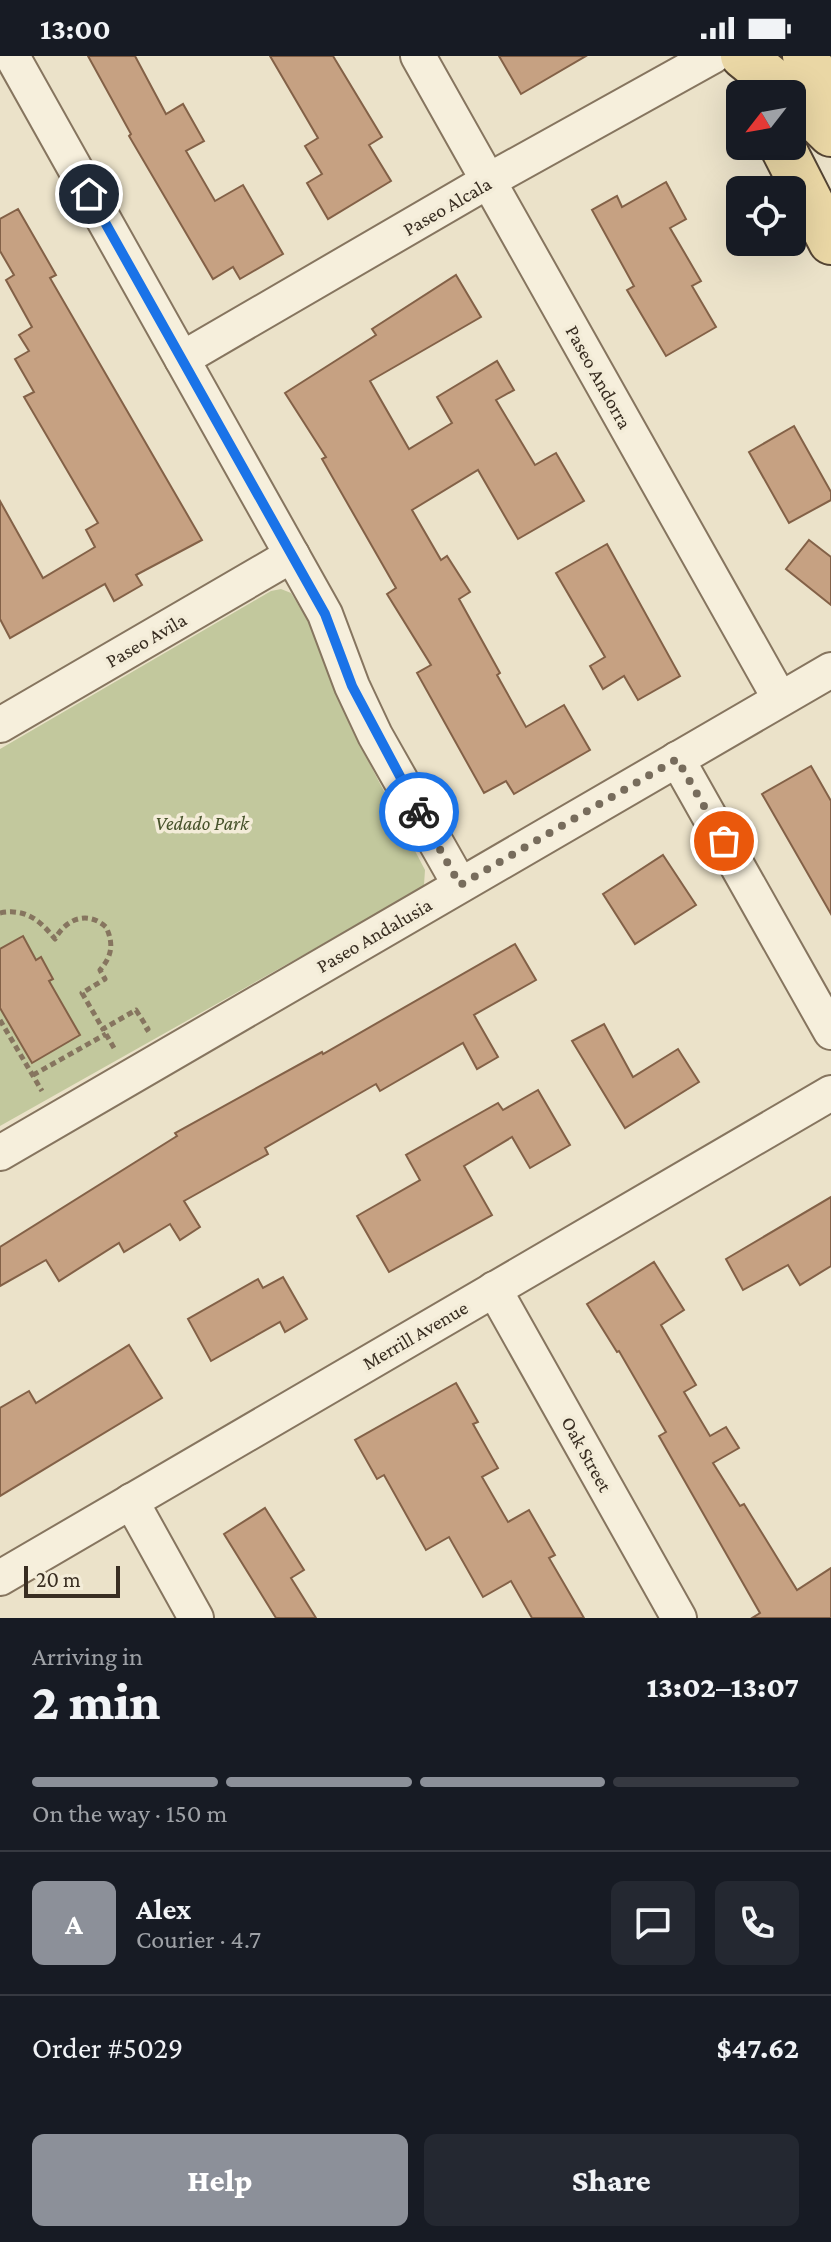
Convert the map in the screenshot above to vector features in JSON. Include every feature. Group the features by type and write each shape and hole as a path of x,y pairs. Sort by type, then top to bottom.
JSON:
{"main road":[{"path":"736,56 748,80"},
{"path":"743,56 773,80"},
{"path":"805,56 831,103"},
{"path":"806,110 831,134"},
{"path":"789,160 831,242"}],"street":[{"path":"12,56 325,614 352,686 375,735 460,885"},
{"name":"Paseo Andorra","path":"418,56 780,699"},
{"name":"Paseo Alcala","path":"182,359 488,181 713,56"},
{"name":"Paseo Avila","path":"0,725 292,555"},
{"name":"Paseo Andalusia","path":"0,1153 831,670"},
{"path":"677,759 831,1032"},
{"name":"Merrill Avenue","path":"0,1578 831,1093"},
{"name":"Oak Street","path":"494,1289 679,1618"},
{"path":"131,1501 196,1618"}],"path":[{"path":"0,913 17,909 43,923 55,939 60,930 73,920 90,918 106,927 112,944 110,957 100,970 105,979 82,993 121,1060"},
{"path":"33,1075 136,1010 148,1029 137,1035"},
{"path":"0,1020 49,1102"},
{"path":"114,1048 125,1042"}],"green space":[{"name":"Vedado Park","path":"281,589 291,593 322,643 343,695 350,726 425,870 424,885 0,1126 0,749 271,591"}],"building":[{"path":"88,56 135,56 166,114 183,104 204,141 186,151 215,201 243,185 283,254 240,279 233,267 213,279 129,136 131,134"},
{"path":"270,56 333,56 382,137 369,145 391,181 328,219 307,183 322,174 305,146 318,138"},
{"path":"499,56 586,56 521,94"},
{"path":"666,182 686,219 670,228 701,281 692,286 716,327 666,356 627,290 634,286 592,210 617,196 622,207"},
{"path":"18,209 56,275 50,278 202,540 136,575 142,585 114,601 105,584 10,638 0,619 0,501 43,578 95,547 86,530 98,523 24,397 34,392 15,359 29,351 19,335 32,327 6,280 14,275 0,251 0,219"},
{"path":"456,275 481,317 370,381 409,449 452,423 437,397 497,361 514,390 496,400 535,465 556,453 584,501 518,539 478,470 412,510 441,560 447,556 470,592 459,599 526,727 564,705 590,750 514,794 506,781 484,793 417,673 431,665 387,594 396,588 322,459 326,457 285,393 376,335 372,329"},
{"path":"794,426 831,492 831,500 789,523 749,452"},
{"path":"809,540 831,557 831,605 786,569"},
{"path":"607,544 680,676 638,700 624,676 603,689 590,666 605,657 556,573"},
{"path":"811,766 831,801 831,914 762,794"},
{"path":"663,855 696,905 635,944 603,894"},
{"path":"23,936 36,960 41,957 53,979 49,981 80,1035 32,1063 0,1008 0,949"},
{"path":"515,944 536,980 474,1015 498,1057 477,1069 463,1043 380,1091 376,1084 265,1148 268,1154 184,1201 200,1227 180,1240 170,1224 124,1252 119,1243 59,1281 46,1260 0,1286 0,1247 177,1136 175,1133 323,1054"},
{"path":"604,1024 633,1077 678,1049 699,1082 625,1128 572,1041"},
{"path":"538,1090 570,1145 530,1168 512,1137 464,1166 492,1215 389,1272 357,1216 420,1180 406,1155 498,1103 503,1110"},
{"path":"831,1197 831,1266 800,1285 788,1265 743,1290 726,1259"},
{"path":"654,1262 684,1310 661,1325 696,1385 684,1392 710,1436 726,1427 739,1448 713,1463 740,1506 744,1504 797,1590 831,1568 831,1618 752,1618 760,1613 659,1436 666,1432 619,1351 587,1304"},
{"path":"283,1277 307,1319 285,1332 280,1322 211,1361 188,1319 258,1279 263,1288"},
{"path":"129,1345 162,1398 0,1496 0,1408 29,1391 36,1403"},
{"path":"456,1383 478,1422 473,1424 498,1468 482,1477 508,1522 529,1510 555,1555 549,1558 584,1618 532,1618 511,1581 483,1597 449,1537 426,1550 384,1475 377,1479 355,1440"},
{"path":"265,1508 304,1570 291,1578 316,1618 276,1618 224,1534"}],"way so far":[{"path":"419,812 460,885 677,759 724,841"}],"route":[{"path":"89,194 325,614 352,686 375,735 419,812"}]}
